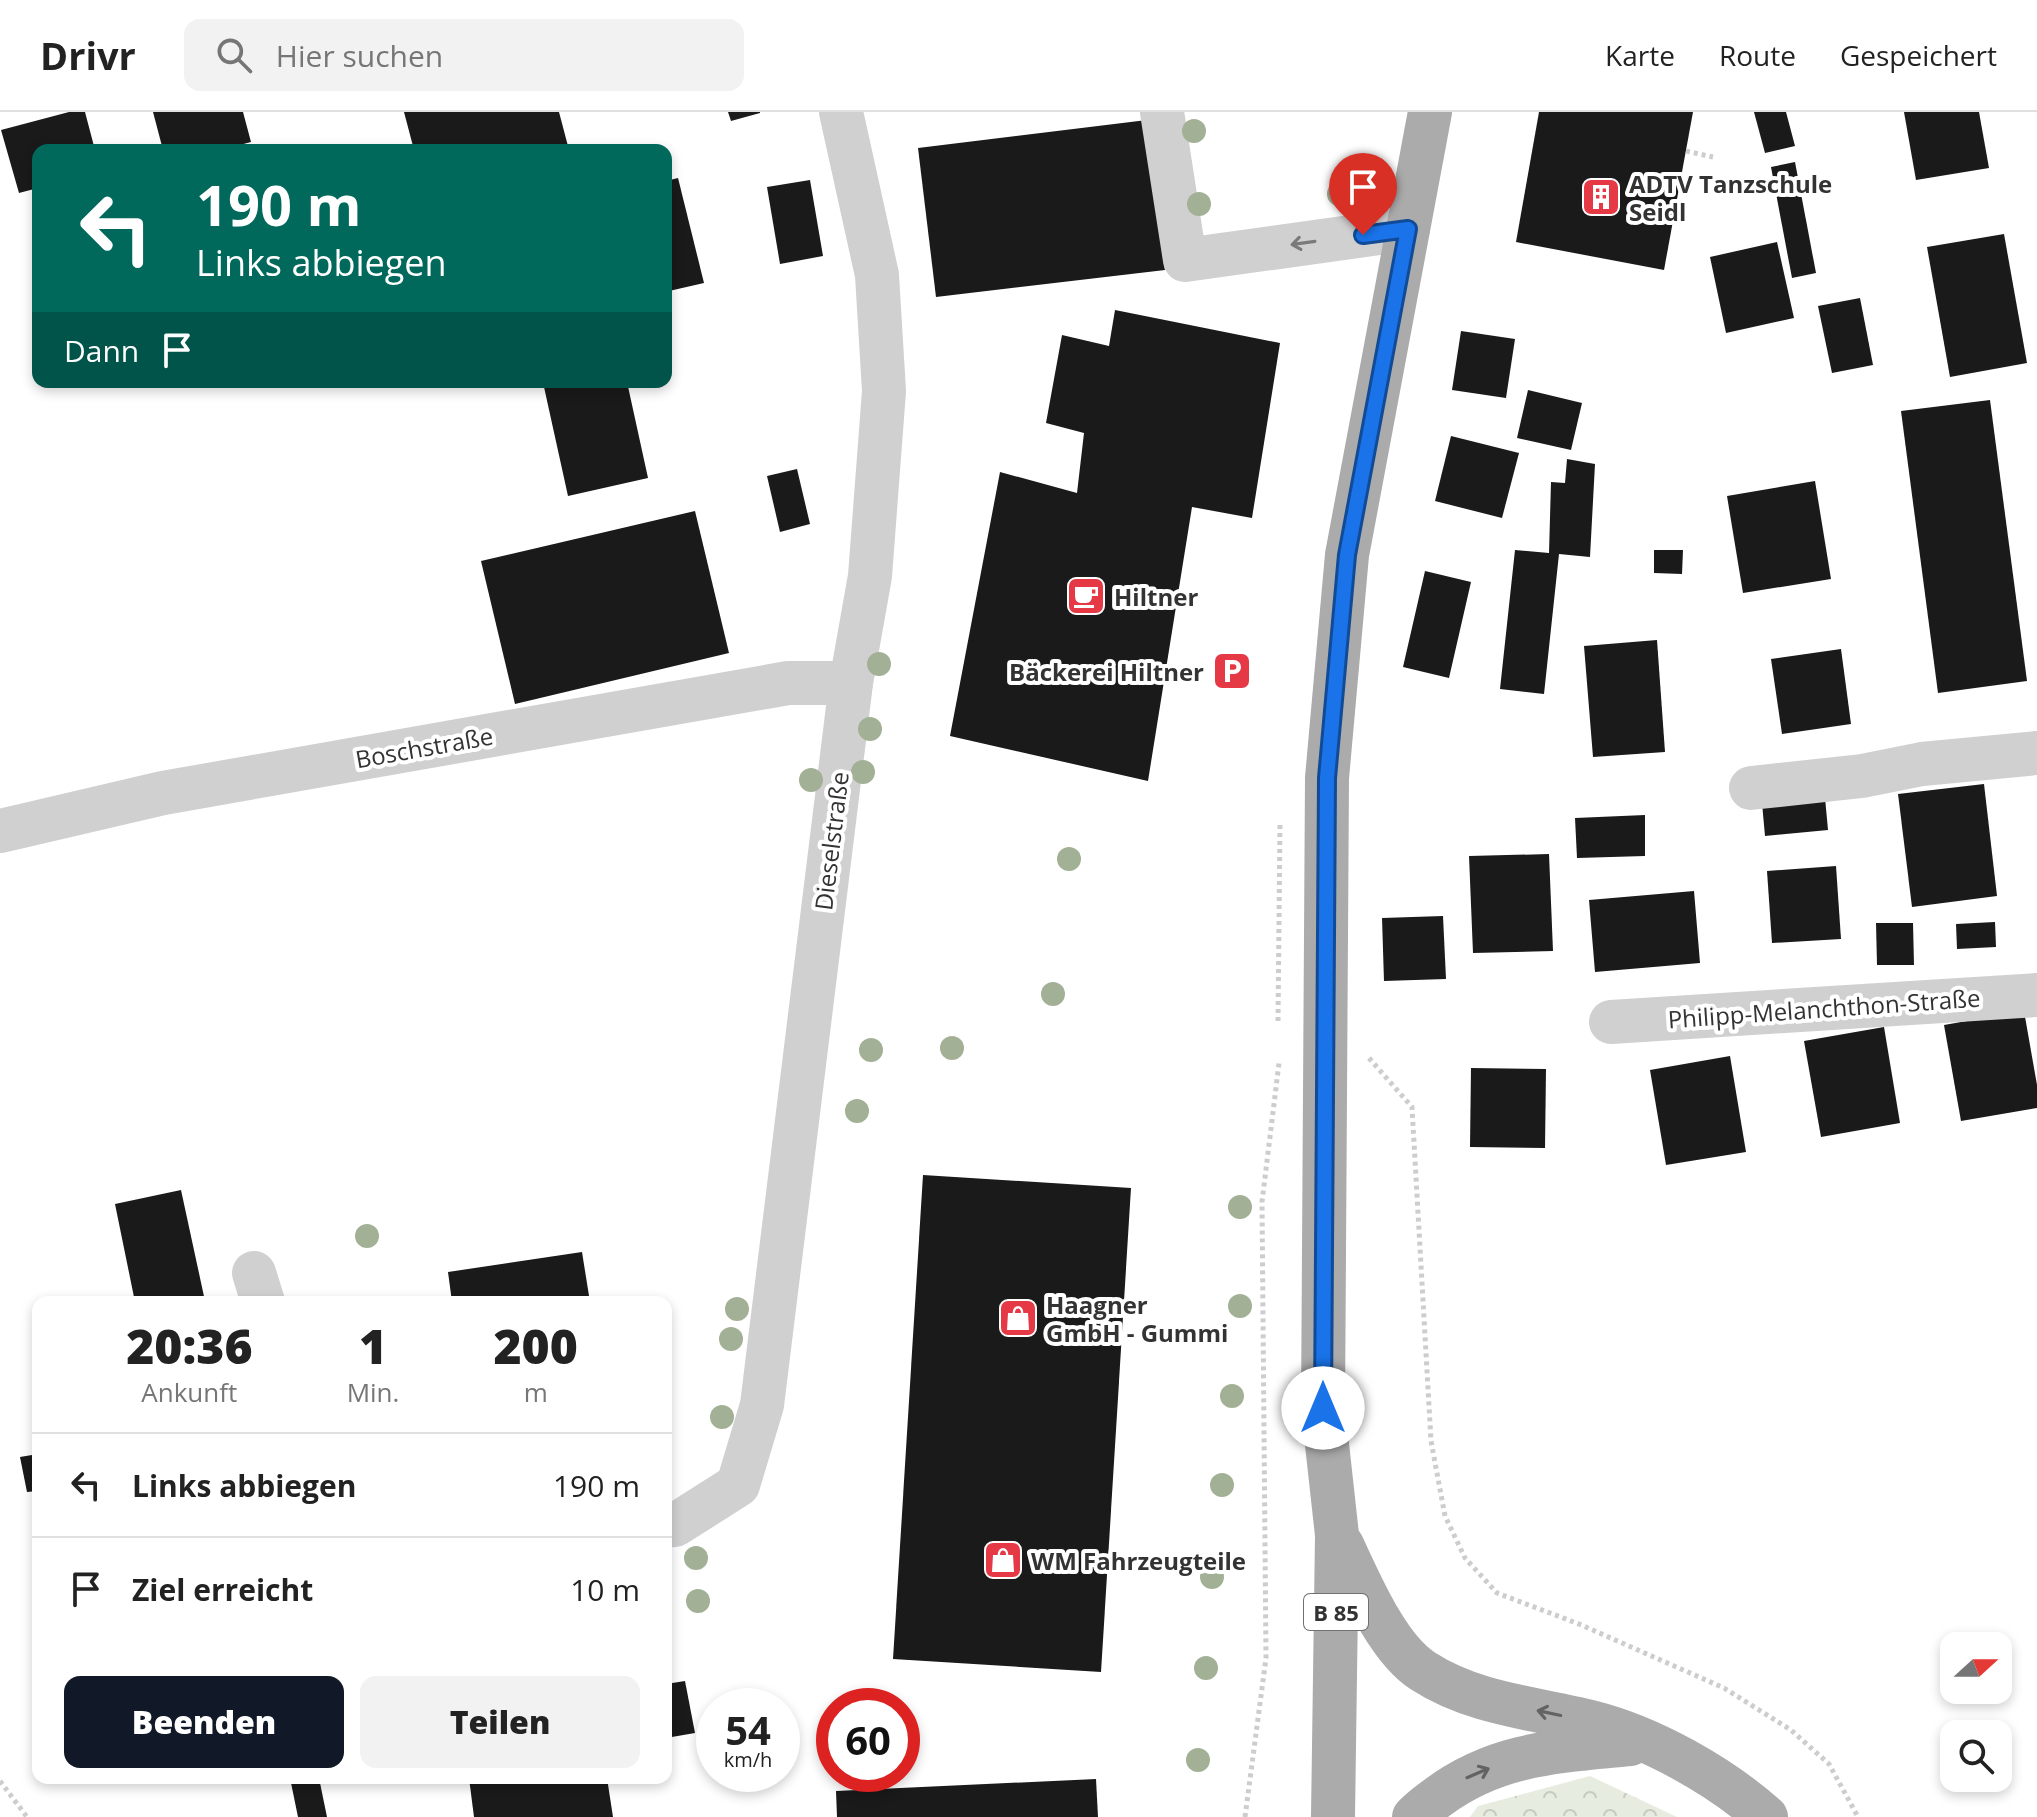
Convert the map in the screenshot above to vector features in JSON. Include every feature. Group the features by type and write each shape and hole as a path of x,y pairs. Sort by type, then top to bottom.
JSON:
{"main road":[{"name":"B 85","path":"1306,1817 1312,1537 1323,1408 1327,778 1347,555 1430,112"},
{"name":"B 85","path":"1323,1408 1337,1535 1333,1817"},
{"path":"1337,1535 1386,1632 1421,1670 1473,1697 1592,1722 1651,1742 1745,1799 1766,1817"},
{"path":"1414,1817 1462,1780 1502,1762 1551,1751 1651,1742"}],"street":[{"name":"Dieselstraße","path":"672,1525 738,1485 762,1405 851,683 870,576 884,391 877,275 841,112"},
{"path":"1162,112 1185,260 1408,229"},
{"name":"Boschstraße","path":"0,831 163,793 788,683 851,683"},
{"path":"1751,788 1862,776 1922,764 2037,753"},
{"name":"Philipp-Melanchthon-Straße","path":"1611,1022 2037,995"}],"path":[{"path":"1686,151 1713,157"},
{"path":"1359,1048 1412,1107 1431,1441 1445,1516 1465,1558 1497,1593 1579,1624 1724,1688 1791,1730 1829,1764 1858,1817"},
{"path":"1245,1817 1266,1658 1262,1202 1279,1064"},
{"path":"0,1781 27,1817"}],"green space":[{"path":"1590,1776 1677,1817 1470,1817 1478,1806"}],"building":[{"path":"69,112 85,112 93,144 32,144 32,190 19,193 1,130"},
{"path":"153,112 243,112 251,142 244,144 161,144"},
{"path":"404,112 559,112 567,144 412,144"},
{"path":"728,112 760,112 760,113 731,121"},
{"name":"ADTV Tanzschule Seidl","path":"1539,112 1693,112 1664,270 1516,242"},
{"path":"1754,112 1786,112 1795,146 1765,153"},
{"path":"1904,112 1979,112 1989,168 1916,180"},
{"path":"1147,120 1165,270 936,297 918,148"},
{"path":"1795,162 1816,273 1792,278 1771,167"},
{"path":"678,178 704,283 672,290 672,180"},
{"path":"810,180 823,256 780,264 767,187"},
{"path":"2004,234 2027,363 1950,377 1927,247"},
{"path":"1777,242 1794,318 1726,333 1710,257"},
{"path":"1860,298 1873,365 1832,373 1818,306"},
{"path":"1115,310 1280,343 1252,518 1192,507 1148,781 950,736 1000,472 1077,493 1084,433 1046,423 1062,335 1109,346"},
{"path":"1461,331 1515,339 1506,398 1452,390"},
{"path":"544,388 628,388 648,478 568,496"},
{"path":"1528,390 1582,403 1571,450 1517,438"},
{"path":"1990,400 2027,681 1938,693 1901,411"},
{"path":"1451,436 1519,453 1502,518 1435,501"},
{"path":"1567,459 1595,464 1590,557 1559,554 1544,694 1500,689 1515,550 1549,553 1551,482 1565,483"},
{"path":"797,469 810,524 780,532 767,476"},
{"path":"1815,481 1831,579 1743,593 1727,496"},
{"path":"695,511 729,653 515,704 481,561"},
{"path":"1654,550 1683,550 1682,574 1654,573"},
{"path":"1425,571 1471,582 1449,678 1403,667"},
{"path":"1657,640 1665,752 1593,757 1584,646"},
{"path":"1841,649 1851,724 1782,734 1771,659"},
{"path":"1984,784 1997,896 1912,907 1898,794"},
{"path":"1825,798 1828,830 1765,836 1762,803"},
{"path":"1645,815 1645,856 1577,858 1575,818"},
{"path":"1549,854 1553,951 1473,953 1469,856"},
{"path":"1836,866 1841,939 1772,943 1767,871"},
{"path":"1694,891 1700,963 1595,972 1589,900"},
{"path":"1443,916 1446,979 1384,981 1382,918"},
{"path":"1995,922 1996,947 1957,949 1956,924"},
{"path":"1876,923 1913,923 1914,965 1877,965"},
{"path":"2024,1011 2037,1085 2037,1108 1961,1121 1944,1025"},
{"path":"1884,1027 1900,1123 1821,1137 1804,1041"},
{"path":"1730,1056 1746,1152 1666,1165 1650,1070"},
{"path":"1471,1068 1546,1069 1545,1148 1470,1147"},
{"path":"923,1175 1131,1188 1101,1672 893,1659"},
{"path":"181,1190 204,1296 134,1296 115,1204"},
{"path":"582,1252 589,1296 451,1296 448,1272"},
{"path":"32,1455 32,1492 27,1492 20,1457"},
{"path":"685,1681 695,1733 672,1737 672,1683"},
{"path":"1096,1779 1098,1817 837,1817 836,1792 920,1792 920,1787"},
{"path":"291,1784 320,1784 327,1817 298,1817"},
{"path":"470,1784 608,1784 613,1817 474,1817"}],"place":[{"name":"ADTV Tanzschule Seidl","path":"1601,197"},
{"name":"Hiltner","path":"1086,596"},
{"name":"Bäckerei Hiltner","path":"1232,671"},
{"name":"Haagner GmbH - Gummi","path":"1018,1318"},
{"name":"WM Fahrzeugteile","path":"1003,1560"}],"route":[{"path":"1323,1408 1327,778 1347,555 1408,229 1363,235"}]}
